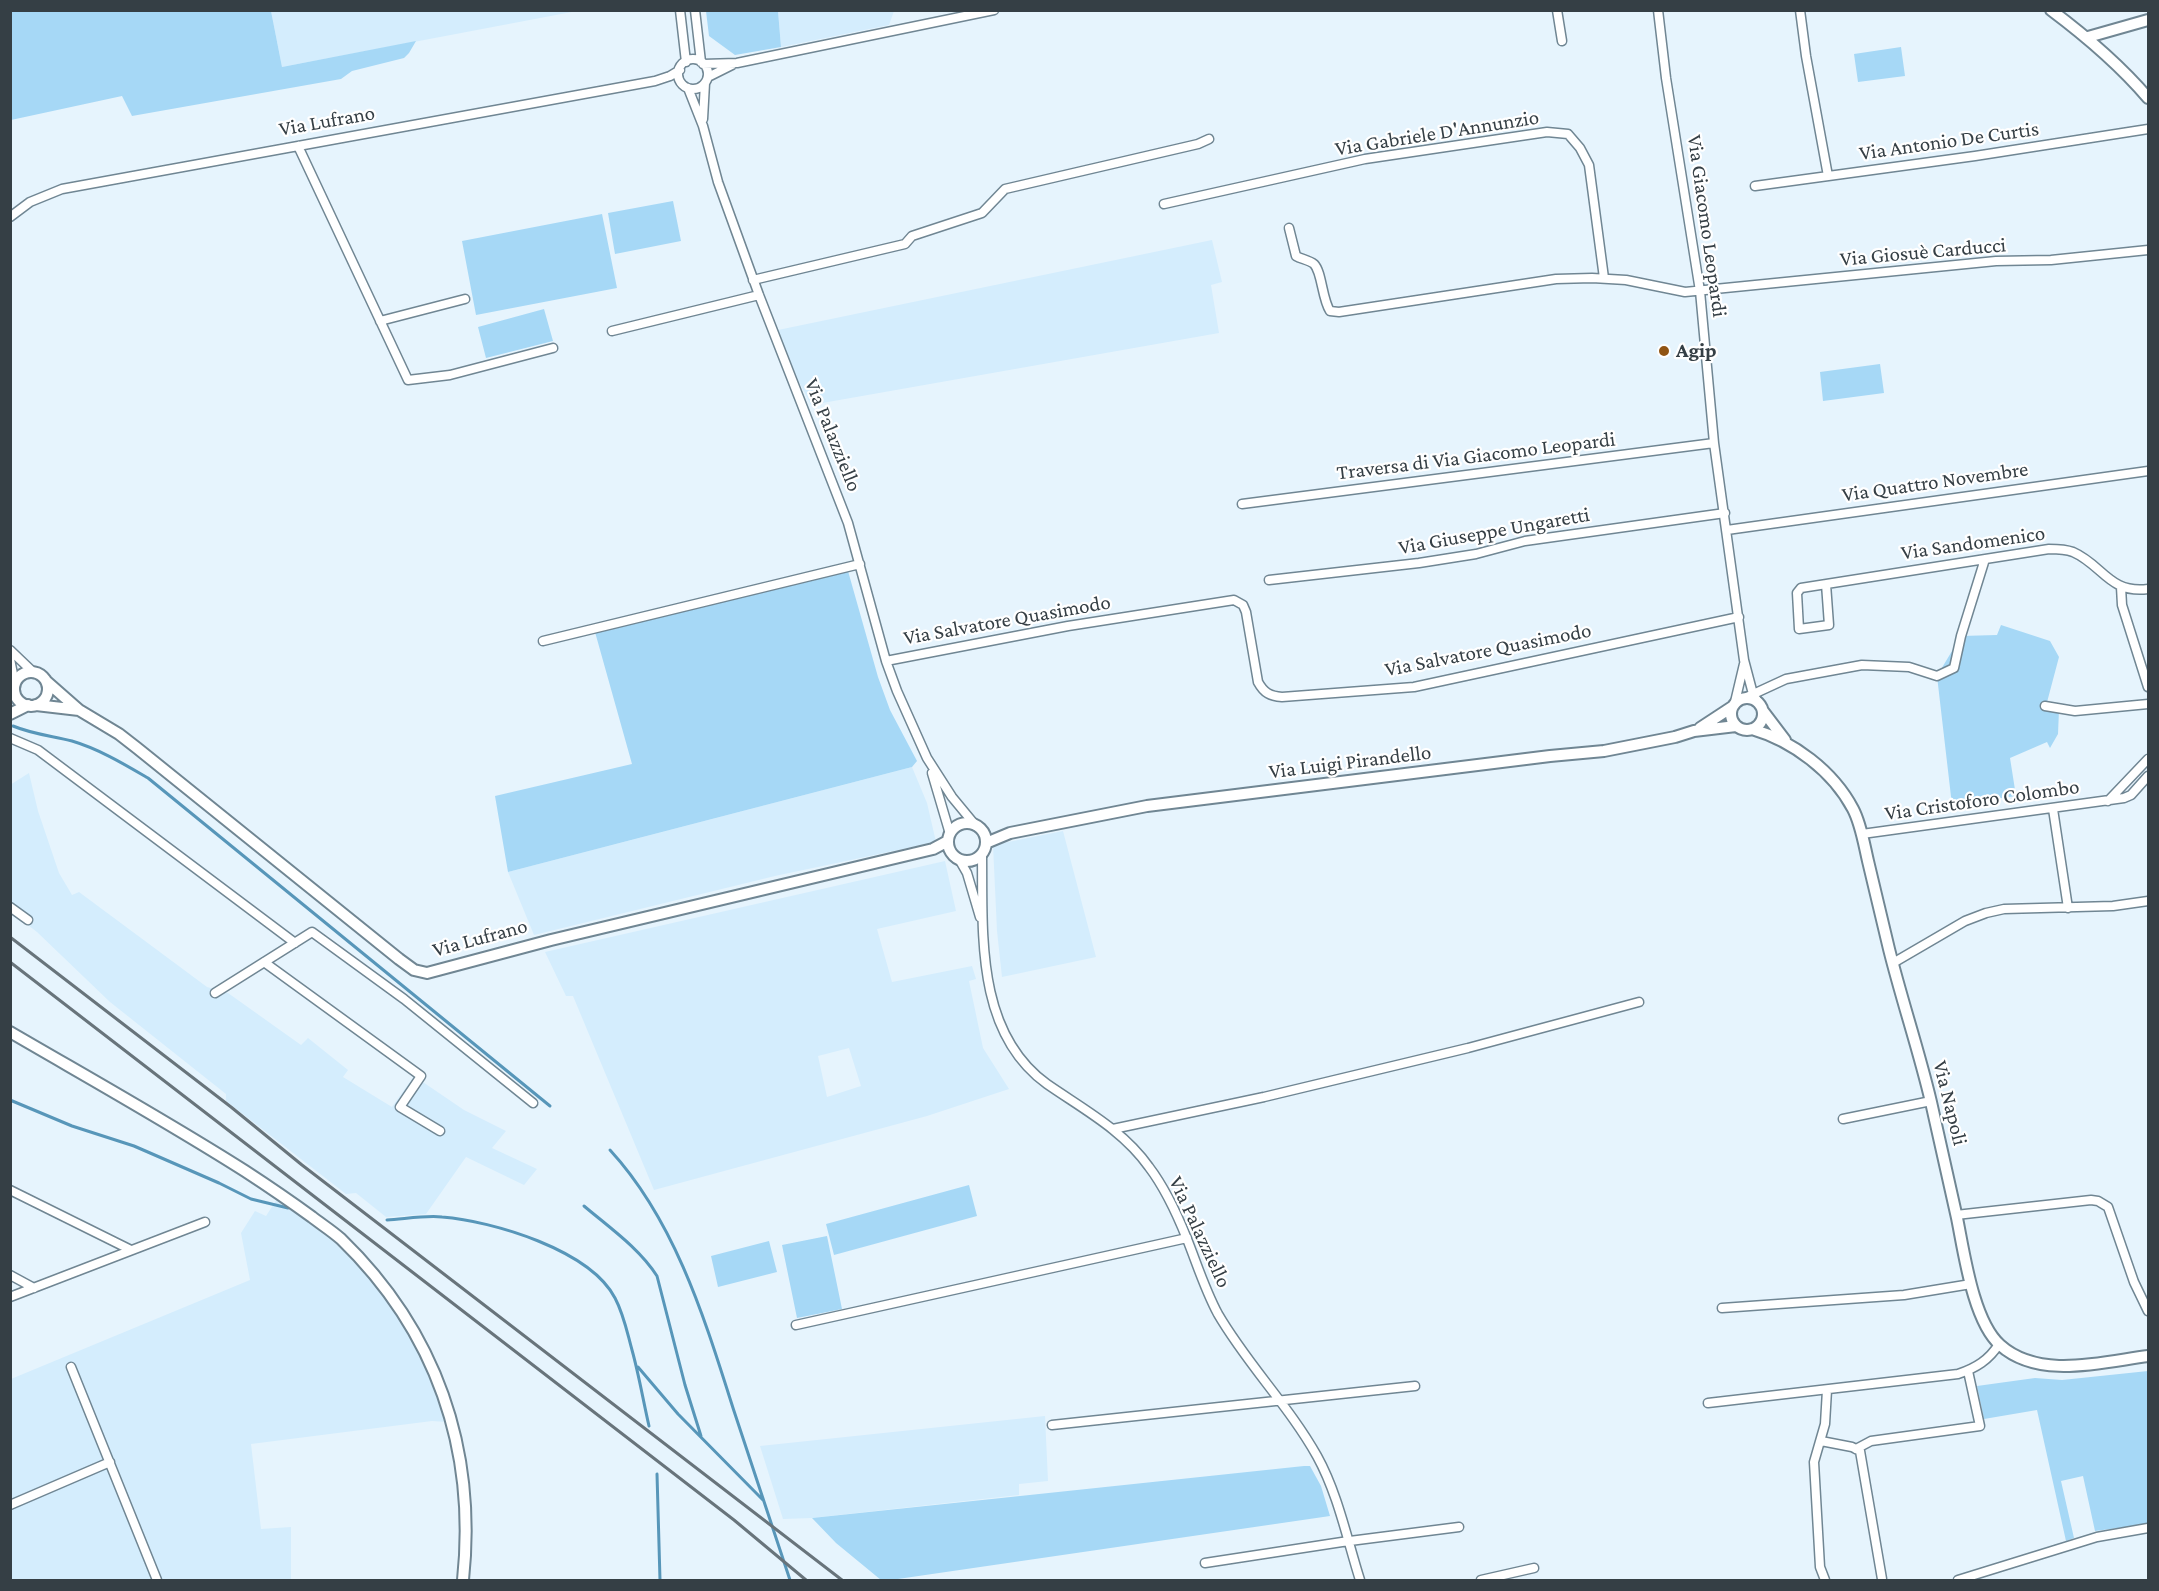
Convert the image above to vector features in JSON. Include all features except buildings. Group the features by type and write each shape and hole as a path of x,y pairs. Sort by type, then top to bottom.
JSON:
{"street":[{"path":"680,10 686,62"},
{"path":"695,10 702,63 706,68 707,80"},
{"path":"655,81 670,76 680,70 686,62 693,60 702,63 737,63 994,10"},
{"path":"1557,10 1562,40"},
{"name":"Via Giacomo Leopardi","path":"1658,10 1666,78 1700,291 1714,443 1744,660 1756,702"},
{"path":"1800,10 1828,176"},
{"path":"2051,10 2088,37 2109,56 2148,98"},
{"path":"2088,37 2148,20"},
{"path":"655,81 698,89 707,80 737,63"},
{"path":"680,70 679,79 685,86"},
{"name":"Via Palazziello","path":"703,126 707,80"},
{"name":"Via Lufrano","path":"11,216 30,202 62,189 655,81"},
{"name":"Via Palazziello","path":"685,86 703,126 718,182 753,280 848,523 886,661 927,758 949,837"},
{"name":"Via Antonio De Curtis","path":"1755,186 1975,156 2148,129"},
{"name":"Via Gabriele D'Annunzio","path":"1164,204 1365,159 1547,132 1568,134 1580,148 1589,165 1604,278"},
{"path":"753,280 905,244 912,236 982,213 1005,189 1209,140"},
{"path":"298,146 408,380 450,375 553,348"},
{"path":"1289,228 1296,256 1317,268 1324,301 1330,311 1348,312 1556,279 1604,278 1685,292 1700,291"},
{"name":"Via Giosuè Carducci","path":"1700,291 1996,261 2051,260 2148,250"},
{"path":"612,331 759,295"},
{"path":"380,321 465,299"},
{"name":"Traversa di Via Giacomo Leopardi","path":"1242,504 1714,443"},
{"name":"Via Quattro Novembre","path":"1727,530 2148,471"},
{"name":"Via Giuseppe Ungaretti","path":"1269,580 1419,563 1476,554 1525,541 1725,513"},
{"name":"Via Sandomenico","path":"1826,584 1829,625 1799,629 1798,590 1826,584 2049,549 2063,549 2078,555 2121,587"},
{"path":"1756,702 1768,687 1786,678 1862,666 1909,667 1937,676 1954,668 1961,636 1985,559"},
{"path":"543,641 860,564"},
{"path":"2148,589 2136,591 2121,587 2122,605 2148,687"},
{"name":"Via Salvatore Quasimodo","path":"886,661 1068,626 1234,600 1243,605 1246,612 1258,682 1268,694 1282,697 1414,687 1739,617"},
{"name":"Via Lufrano","path":"10,650 33,672 43,676 79,710 119,734 137,748 399,959 414,970 427,973 551,940 933,849 949,837"},
{"path":"10,659 15,689 22,703 32,705"},
{"name":"Via Giacomo Leopardi","path":"1733,705 1744,660"},
{"path":"10,706 22,675 33,672"},
{"path":"10,714 44,700 48,686 46,681"},
{"path":"1756,702 1761,722 1752,729 1743,730 1736,726 1731,717 1733,705 1756,702 1762,698 1768,687"},
{"name":"Via Napoli","path":"1756,702 1787,742 1829,776 1854,811 1862,834 1893,963 1931,1101 1971,1284 1982,1318 1999,1344 2013,1354 2050,1366 2148,1356"},
{"path":"2045,706 2075,711 2148,704"},
{"name":"Via Lufrano","path":"32,705 79,710"},
{"name":"Via Luigi Pirandello","path":"1694,731 1733,705"},
{"name":"Via Luigi Pirandello","path":"979,829 1010,833 1147,806 1550,756 1604,752 1694,731 1736,726"},
{"name":"Via Napoli","path":"1752,729 1787,742"},
{"path":"10,738 38,750 295,943"},
{"name":"Via Palazziello","path":"927,758 951,797 979,829"},
{"name":"Via Cristoforo Colombo","path":"2108,801 2148,759"},
{"name":"Via Cristoforo Colombo","path":"1862,834 2128,797 2148,776"},
{"path":"2053,809 2068,908"},
{"path":"964,824 979,829 984,848 974,860 956,857 950,849 949,837 954,829 964,824"},
{"name":"Via Luigi Pirandello","path":"984,848 1010,833"},
{"name":"Via Palazziello","path":"984,848 985,962 991,998 1004,1034 1022,1062 1044,1082 1113,1129 1150,1168 1187,1238 1205,1288 1218,1314 1320,1463 1333,1491 1360,1581"},
{"name":"Via Lufrano","path":"933,849 956,857"},
{"name":"Via Palazziello","path":"956,857 967,873 983,929"},
{"path":"1893,963 1965,921 1986,913 2004,909 2113,906 2148,901"},
{"path":"10,907 28,920"},
{"path":"215,993 312,932 404,999 533,1103"},
{"path":"264,962 421,1076 400,1107 440,1131"},
{"path":"1113,1129 1298,1089 1639,1002"},
{"path":"10,1032 199,1142 279,1193 339,1237 373,1272 399,1307 416,1336 433,1371 452,1422 464,1480 466,1550 463,1581"},
{"path":"1843,1119 1931,1101"},
{"path":"10,1190 131,1250"},
{"path":"1956,1215 2098,1201 2108,1207 2134,1282 2148,1311"},
{"path":"10,1297 205,1222"},
{"path":"796,1325 1187,1238"},
{"path":"10,1275 34,1288"},
{"path":"1722,1308 1904,1295 1971,1284"},
{"path":"1708,1404 1958,1374 1968,1371 1987,1359 1999,1344"},
{"path":"71,1367 157,1581"},
{"path":"1856,1449 1871,1441 1980,1426 1968,1371"},
{"path":"1052,1425 1415,1386"},
{"path":"1825,1581 1820,1567 1814,1462 1826,1424 1827,1390"},
{"path":"1821,1441 1852,1446 1860,1451 1882,1579"},
{"path":"10,1505 110,1462"},
{"path":"1205,1563 1347,1541 1460,1527"},
{"path":"1958,1581 2097,1537 2148,1528"},
{"path":"1481,1581 1534,1568"}],"shaded area":[{"path":"10,11 271,11 282,67 416,41 404,58 352,71 341,79 132,116 122,96 11,120"},
{"path":"271,11 577,11 282,67"},
{"path":"706,11 778,11 781,47 735,55 709,36"},
{"path":"778,11 894,11 889,25 781,47"},
{"path":"1901,47 1905,76 1858,82 1854,54"},
{"path":"673,201 681,241 615,254 608,213"},
{"path":"602,214 617,288 476,315 462,241"},
{"path":"1212,240 1222,282 1211,285 1219,333 811,405 798,380 778,330"},
{"path":"544,309 553,341 486,358 478,327"},
{"path":"1880,364 1884,393 1823,401 1820,372"},
{"path":"848,571 878,677 890,710 917,761 912,767 508,872 495,796 632,764 595,632"},
{"path":"2001,625 2050,641 2059,657 2046,706 2059,710 2058,734 2050,748 2047,742 2010,758 2016,796 1952,805 1937,676 1961,636 1997,635"},
{"path":"912,767 927,803 936,842 775,876 534,935 508,872"},
{"path":"29,773 38,811 59,873 72,895 79,892 207,987 228,993 301,1045 308,1038 348,1070 343,1077 392,1107 414,1076 464,1110 506,1131 492,1148 537,1169 524,1185 466,1157 426,1214 386,1217 356,1193 346,1194 226,1101 226,1094 110,1002 37,932 11,912 10,785"},
{"path":"1063,831 1096,957 1002,977 997,931 993,845"},
{"path":"945,861 956,911 877,929 892,982 972,966 976,979 969,981 983,1048 1009,1089 927,1116 654,1190 573,996 566,996 545,952","holes":["849,1048 861,1086 827,1097 818,1056"]},
{"path":"969,1185 977,1216 834,1255 826,1224"},
{"path":"277,1199 333,1241 370,1278 412,1339 447,1422 432,1421 251,1444 261,1529 291,1527 291,1580 11,1580 11,1379 250,1280 241,1233 255,1211 266,1216"},
{"path":"827,1236 842,1309 797,1318 782,1245"},
{"path":"769,1241 777,1272 718,1287 711,1256"},
{"path":"2148,1371 2148,1524 2095,1531 2083,1476 2061,1481 2074,1538 2066,1541 2037,1410 1984,1419 1977,1386 2035,1378 2062,1380"},
{"path":"1045,1416 1048,1481 1019,1484 1019,1495 812,1518 783,1519 760,1446"},
{"path":"1310,1466 1321,1486 1330,1516 891,1580 881,1580 836,1543 812,1518"}],"waterway":[{"path":"13,726 82,744 148,778 550,1106"},
{"path":"10,1100 72,1126 134,1146 251,1199 288,1208"},
{"path":"610,1150 633,1178 653,1208 686,1273 712,1342 790,1580"},
{"path":"584,1206 633,1247 657,1276 685,1385 701,1436"},
{"path":"387,1220 436,1217 487,1225 538,1241 563,1252 585,1266 602,1281 615,1298 621,1311 649,1426"},
{"path":"638,1367 678,1414 763,1500"},
{"path":"657,1474 660,1580"}],"railway":[{"path":"10,937 231,1107 302,1165 842,1580"},
{"path":"10,962 734,1520 806,1580"}],"place":[{"name":"Agip","path":"1664,351"}]}
